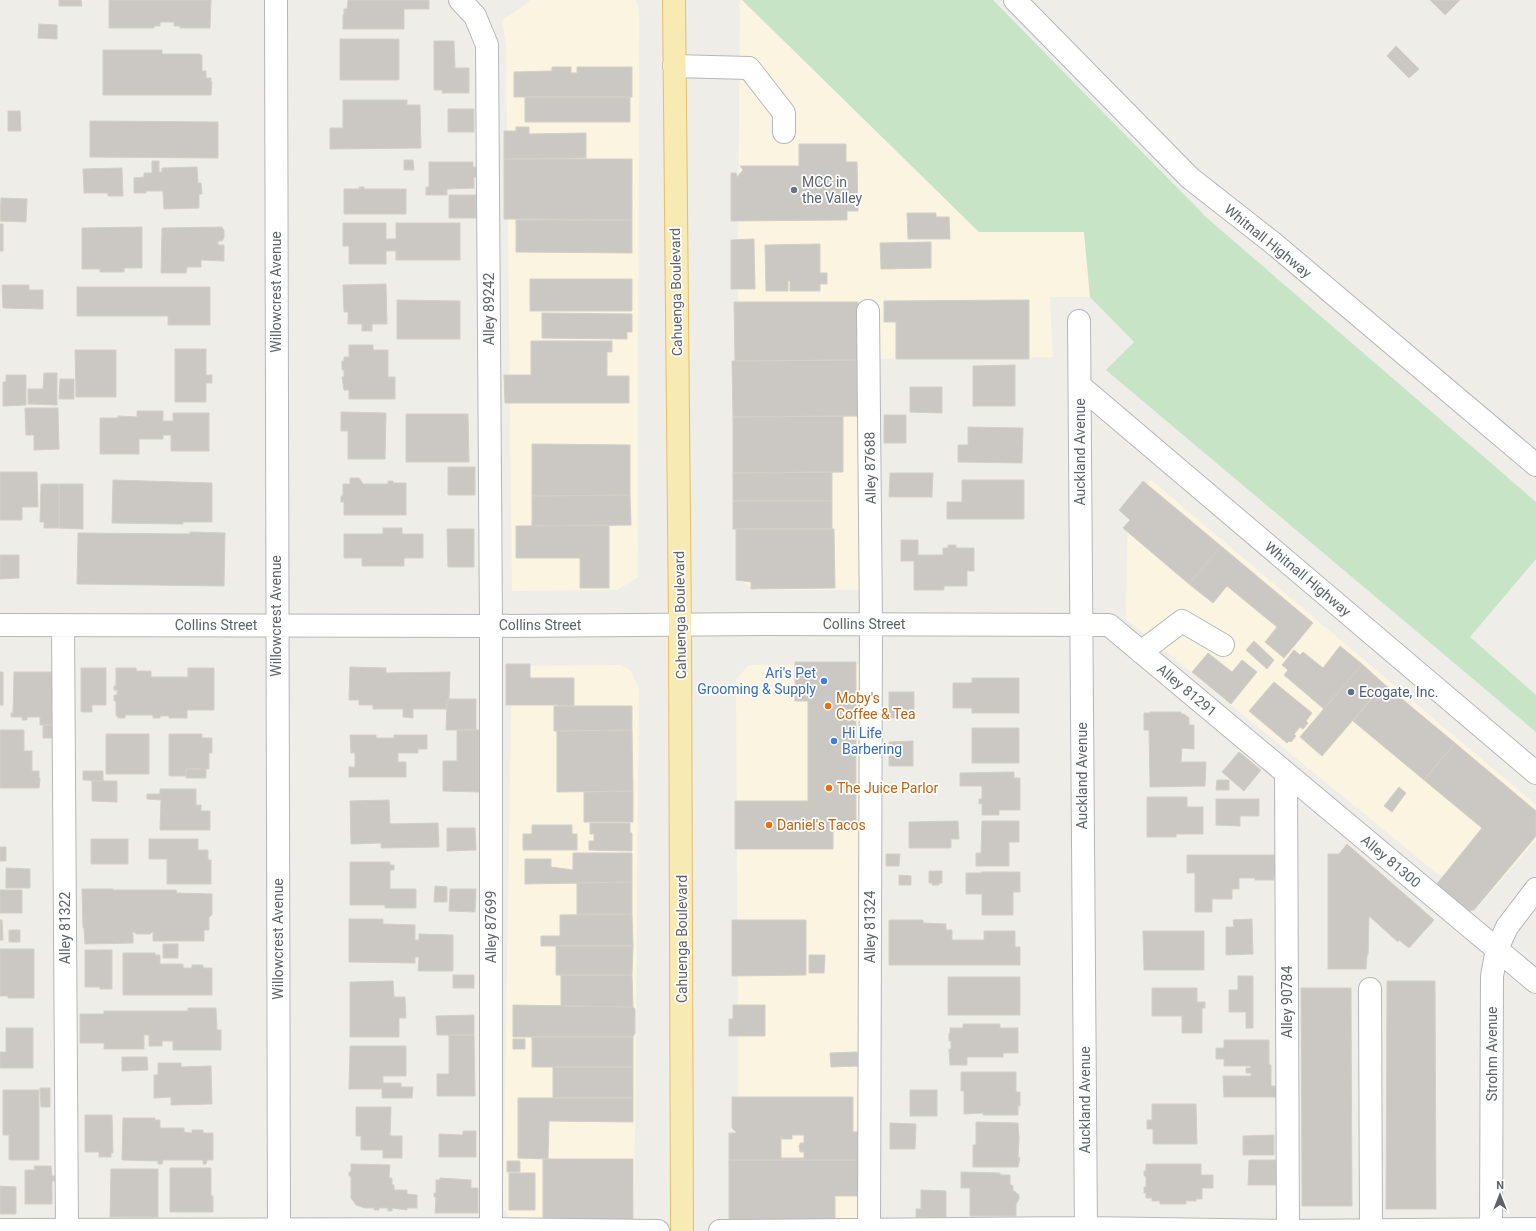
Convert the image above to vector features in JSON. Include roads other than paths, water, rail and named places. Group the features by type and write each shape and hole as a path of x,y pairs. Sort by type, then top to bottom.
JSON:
{"main road":[{"name":"Cahuenga Boulevard","path":"674,0 680,625 682,1231"}],"street":[{"name":"Willowcrest Avenue","path":"276,0 276,625 279,1231"},
{"name":"Alley 89242","path":"460,0 475,16 487,45 491,626"},
{"name":"Whitnall Highway","path":"1015,0 1190,178 1273,243 1536,465"},
{"path":"674,66 749,68 784,113 784,132"},
{"name":"Alley 87688","path":"868,311 871,624"},
{"name":"Auckland Avenue","path":"1079,321 1086,1230"},
{"name":"Whitnall Highway","path":"1080,386 1536,773"},
{"path":"1141,652 1182,621 1223,645"},
{"name":"Collins Street","path":"0,625 491,626 871,624 1081,626"},
{"name":"Alley 81324","path":"869,1230 871,624"},
{"name":"Alley 81322","path":"63,625 67,1230"},
{"name":"Alley 81291","path":"1081,626 1108,625 1286,773"},
{"name":"Alley 87699","path":"491,626 491,1229"},
{"name":"Alley 81300","path":"1286,773 1536,982"},
{"name":"Alley 90784","path":"1286,773 1288,1231"},
{"name":"Strohm Avenue","path":"1491,1230 1492,976 1497,949 1507,927 1536,889"},
{"path":"1370,989 1371,1230"},
{"path":"0,1230 279,1231 491,1229 658,1231"},
{"path":"720,1231 1288,1231 1536,1229"}],"place":[{"name":"MCC in the Valley","path":"794,190"},
{"name":"Ari's Pet Grooming & Supply","path":"824,681"},
{"name":"Ecogate, Inc.","path":"1351,692"},
{"name":"Moby's Coffee & Tea","path":"828,706"},
{"name":"Hi Life Barbering","path":"834,741"},
{"name":"The Juice Parlor","path":"829,788"},
{"name":"Daniel's Tacos","path":"769,825"}]}
